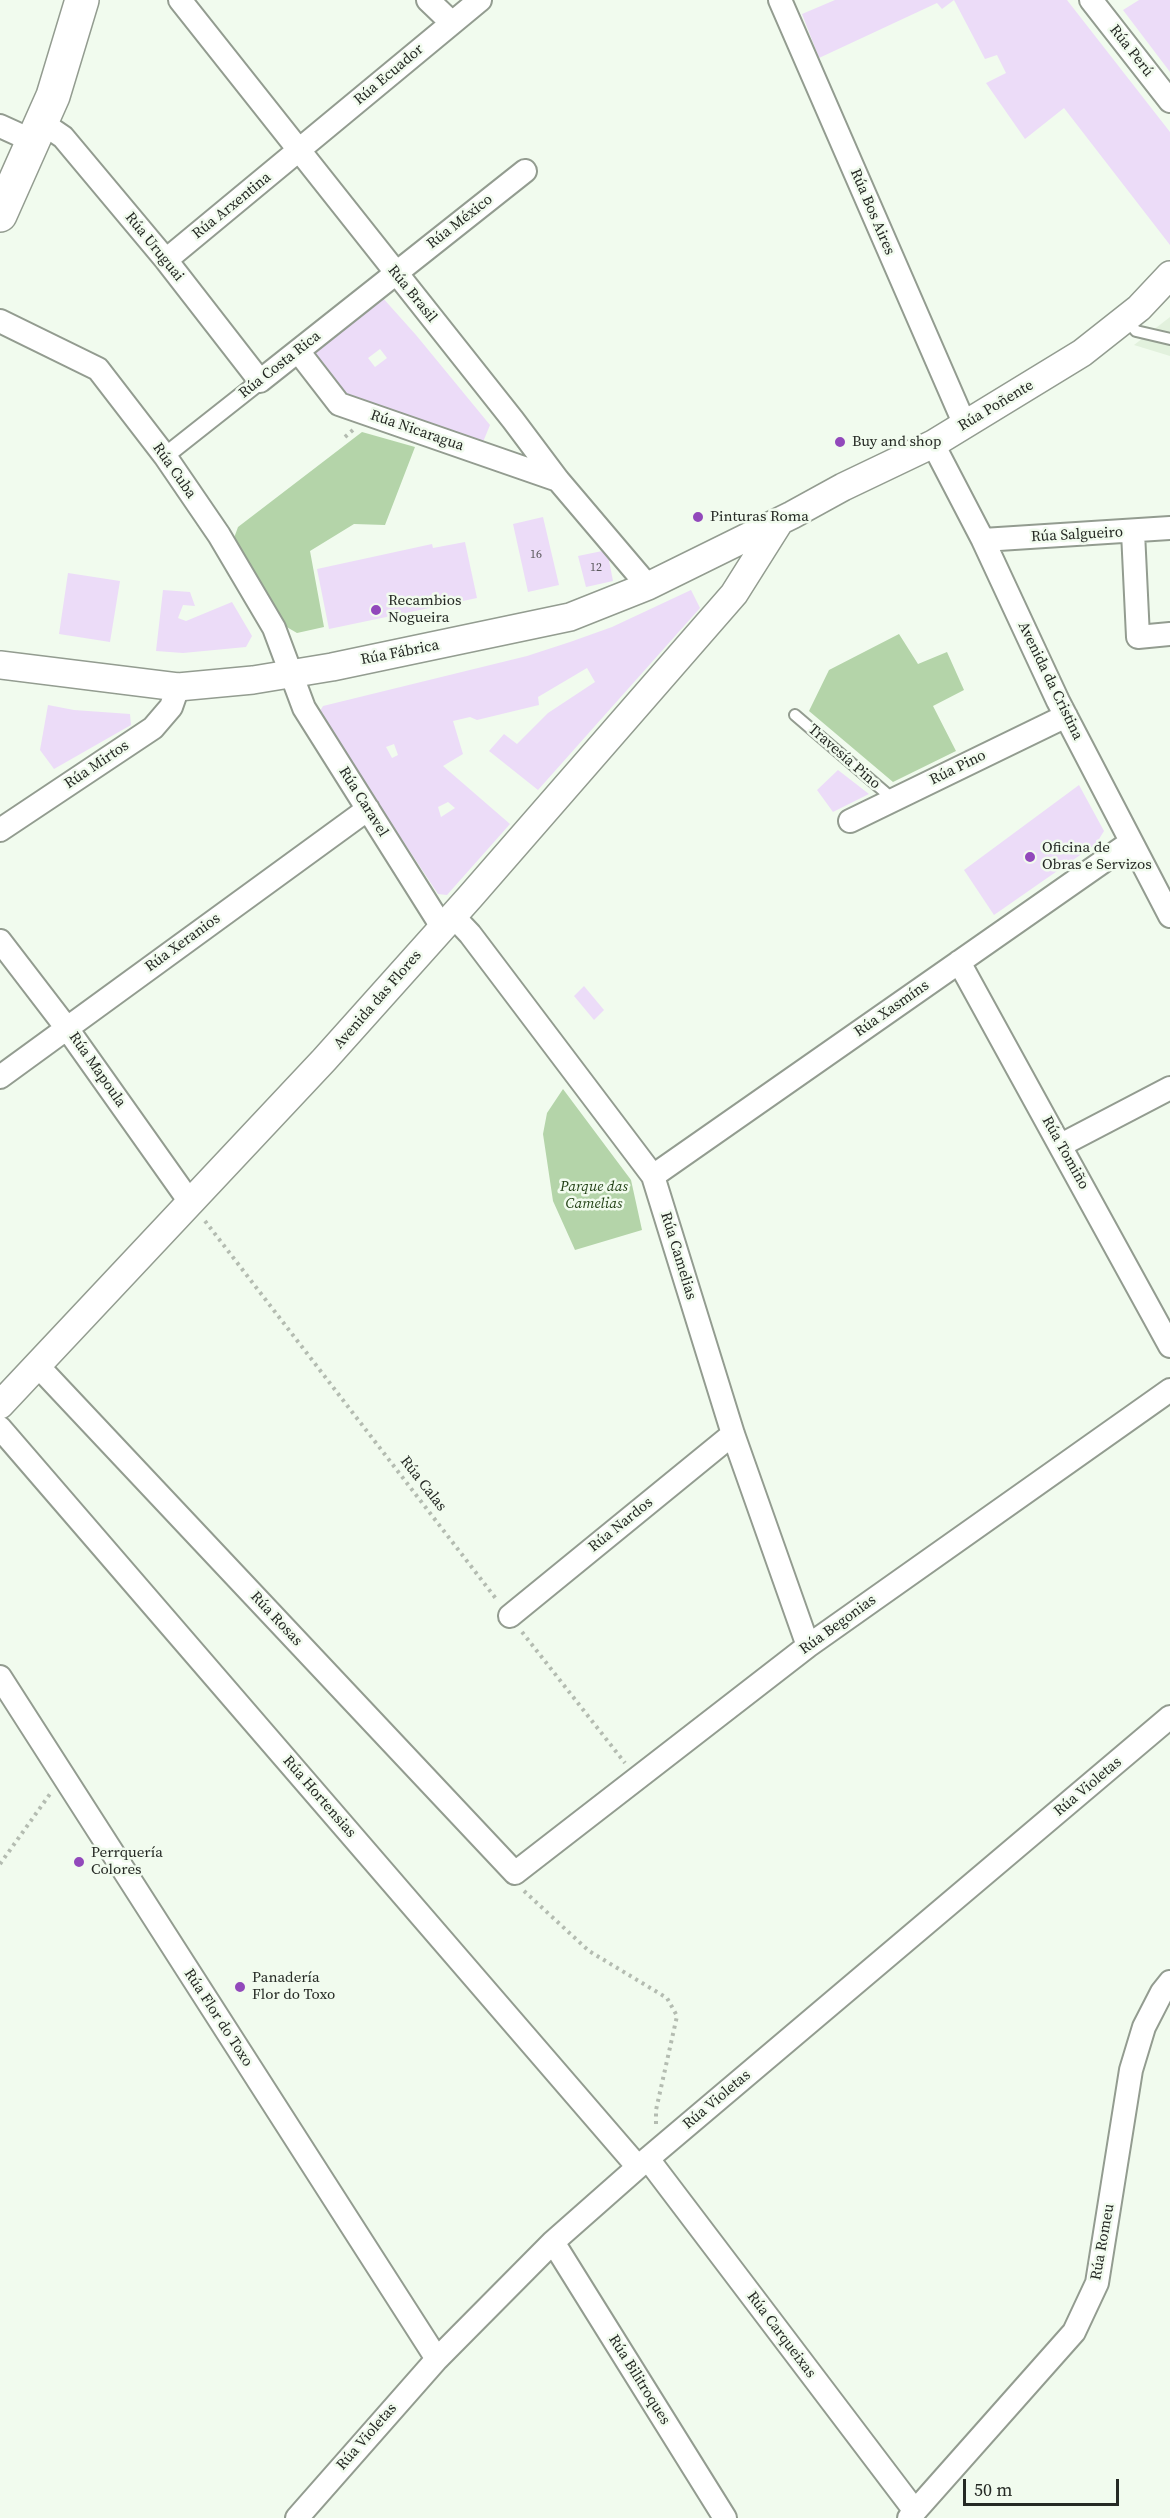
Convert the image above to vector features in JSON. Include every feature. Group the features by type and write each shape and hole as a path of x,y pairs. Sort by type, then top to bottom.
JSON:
{"main road":[{"path":"0,215 53,96 82,0"}],"street":[{"name":"Rúa Brasil","path":"180,0 558,480 648,586"},
{"path":"428,0 452,23"},
{"name":"Rúa Ecuador","path":"298,151 480,0"},
{"name":"Rúa Perú","path":"1091,0 1170,101"},
{"name":"Rúa Bos Aires","path":"785,2 965,425"},
{"name":"Rúa Uruguai","path":"0,126 63,137 166,260 260,381"},
{"name":"Rúa Arxentina","path":"166,260 298,151"},
{"name":"Rúa México","path":"395,273 525,171"},
{"name":"Rúa Costa Rica","path":"165,456 395,273"},
{"name":"Rúa Poñente","path":"780,521 843,487 933,444 1082,353 1132,314 1170,275"},
{"name":"Rúa Poñente","path":"1132,314 1170,291"},
{"name":"Rúa Cuba","path":"0,321 98,369 165,456 219,535 274,628 293,674"},
{"name":"Rúa Nicaragua","path":"298,351 339,404 558,480"},
{"name":"Avenida da Cristina","path":"933,444 983,540 1066,716 1170,916"},
{"name":"Rúa Fábrica","path":"0,665 178,687 293,674 570,617 648,586 780,521"},
{"name":"Avenida das Flores","path":"0,1404 324,1060 447,921 742,583 780,521"},
{"name":"Rúa Salgueiro","path":"983,540 1170,528"},
{"path":"1133,532 1138,637 1170,634"},
{"path":"717,551 724,552 736,563 742,575 742,583"},
{"name":"Rúa Caravel","path":"293,674 304,708 368,809 447,921"},
{"name":"Rúa Mirtos","path":"0,830 153,728 171,707 178,687"},
{"name":"Rúa Pino","path":"850,821 1066,716"},
{"name":"Rúa Xeranios","path":"0,1077 368,809"},
{"name":"Rúa Xasmíns","path":"653,1176 1131,842"},
{"name":"Rúa Camelias","path":"447,921 470,934 653,1176 733,1434 808,1646"},
{"name":"Rúa Mapoula","path":"0,941 66,1028 190,1202"},
{"name":"Rúa Tomiño","path":"959,962 1170,1346"},
{"path":"1061,1144 1170,1088"},
{"name":"Rúa Rosas","path":"37,1365 515,1873"},
{"name":"Rúa Begonias","path":"515,1873 808,1646 1170,1390"},
{"name":"Rúa Hortensias","path":"0,1428 647,2159"},
{"name":"Rúa Nardos","path":"510,1616 733,1434"},
{"name":"Rúa Flor do Toxo","path":"0,1677 437,2359"},
{"name":"Rúa Violetas","path":"297,2518 437,2359 554,2242 647,2159 1170,1717"},
{"name":"Rúa Romeu","path":"912,2515 1074,2332 1097,2283 1131,2070 1144,2027 1162,1992 1170,1982"},
{"name":"Rúa Carqueixas","path":"647,2159 912,2515"},
{"name":"Rúa Bilitroques","path":"554,2242 725,2518"}],"lane":[{"path":"1132,314 1136,331 1170,339"},
{"name":"Travesía Pino","path":"795,715 893,799"}],"path":[{"name":"Rúa Calas","path":"190,1202 637,1779"},
{"path":"0,1864 12,1850 63,1774"},
{"path":"515,1873 524,1892 574,1937 617,1969 667,1998 677,2016 647,2159"}],"shaded area":[{"path":"1170,317 1170,356 1134,345"}],"green space":[{"path":"362,432 415,447 385,525 354,524 310,551 324,627 297,633 285,626 234,538 238,527"},
{"path":"899,634 918,664 947,652 964,690 933,706 956,751 893,782 809,711 829,670"},
{"name":"Parque das Camelias","path":"563,1089 631,1180 642,1230 575,1250 553,1201 543,1134 547,1113"}],"building":[{"path":"835,0 954,0 942,9 937,3 819,58 802,14"},
{"path":"954,0 1067,0 1170,132 1170,245 1064,108 1025,139 986,83 1006,73 997,55 985,59"},
{"path":"1139,0 1170,0 1170,72 1123,10"},
{"path":"382,297 490,425 483,442 348,395 313,352","holes":["380,349 387,358 375,367 368,358"]},
{"path":"543,517 559,585 528,592 513,524"},
{"path":"465,542 477,598 329,629 317,569 432,544 433,548"},
{"path":"607,550 613,581 586,587 578,556"},
{"path":"68,573 120,581 110,642 59,634"},
{"path":"163,590 190,592 195,606 183,605 178,618 186,621 232,602 252,636 246,647 183,653 156,651"},
{"path":"691,590 700,608 538,790 489,751 504,734 517,744 548,713 595,682 587,668 538,697 539,705 477,720 470,717 453,721 463,754 443,766 510,824 447,895 438,894 360,776 317,716 323,706 527,656 612,627","holes":["394,744 398,755 392,758 386,747","448,802 455,808 441,817 438,807"]},
{"path":"48,705 74,710 130,714 131,725 54,769 40,750"},
{"path":"838,770 869,794 833,812 817,790"},
{"name":"Oficina de Obras e Servizos","path":"1079,785 1104,831 1096,844 994,915 964,870"},
{"path":"584,986 604,1010 594,1020 574,996"}],"place":[{"name":"Buy and shop","path":"840,442"},
{"name":"Pinturas Roma","path":"698,517"},
{"name":"Recambios Nogueira","path":"376,610"},
{"name":"Oficina de Obras e Servizos","path":"1030,857"},
{"name":"Perrquería Colores","path":"79,1862"},
{"name":"Panadería Flor do Toxo","path":"240,1987"}]}
